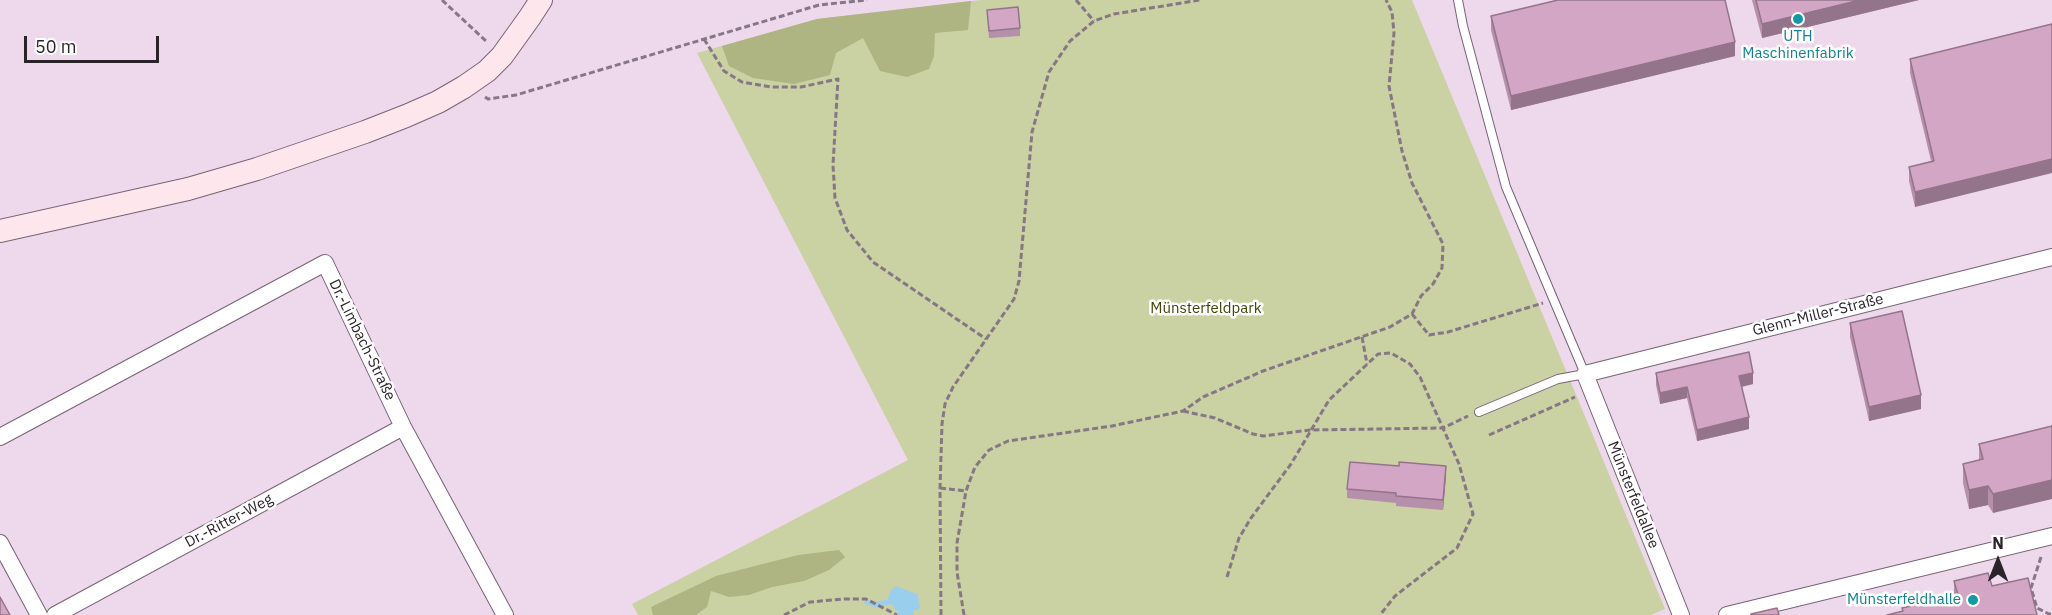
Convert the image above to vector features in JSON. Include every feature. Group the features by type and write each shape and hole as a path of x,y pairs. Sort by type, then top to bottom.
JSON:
{"street":[{"path":"0,231 188,189 257,169 365,132 438,102 487,71 502,56 541,0"},
{"name":"Glenn-Miller-Straße","path":"1585,374 2052,257"},
{"name":"Dr.-Limbach-Straße","path":"0,437 325,263 403,427 505,615"},
{"name":"Münsterfeldallee","path":"1585,374 1681,615"},
{"name":"Dr.-Ritter-Weg","path":"55,615 403,427"},
{"path":"1727,615 2052,536"},
{"path":"0,543 39,615"}],"lane":[{"path":"1458,0 1506,187 1585,374 1558,379 1479,412"}],"path":[{"path":"442,0 502,56"},
{"path":"464,87 488,99 516,95 819,5 867,0"},
{"path":"1076,0 1094,21"},
{"path":"941,615 940,488 942,424 945,404 953,387 1014,299 1019,281 1032,132 1049,72 1070,41 1094,21 1114,14 1200,0"},
{"path":"964,615 957,572 957,543 966,491 975,467 989,450 1008,441 1112,426 1183,411 1203,397 1263,371 1390,327 1412,314 1421,296 1442,268 1443,244 1412,183 1402,151 1389,86 1394,33 1392,12 1386,0"},
{"path":"704,39 724,71 742,82 771,87 801,87 838,79 834,132 834,187 835,198 847,230 873,262 986,339"},
{"path":"1412,314 1429,335 1448,332 1554,300"},
{"path":"1362,337 1367,364"},
{"path":"1227,577 1239,538 1291,464 1329,400 1378,354 1391,353 1410,364 1420,377 1459,464 1473,514 1457,548 1395,596 1380,615"},
{"path":"1489,435 1575,397"},
{"path":"1183,411 1215,418 1263,436 1310,430 1443,428 1479,412"},
{"path":"940,488 966,491"},
{"path":"2043,553 2031,588 2037,608 2052,614"},
{"path":"784,615 810,602 844,599 866,599 897,615"}],"green space":[{"name":"Münsterfeldpark","path":"981,0 1412,0 1665,609 1651,615 638,615 632,604 908,460 697,53 817,19"},
{"path":"971,1 968,30 935,33 934,56 929,69 907,77 880,71 863,38 836,53 830,75 794,84 753,78 729,66 722,46 817,19"},
{"path":"839,550 845,557 829,570 804,581 772,587 749,595 729,597 711,591 707,607 696,615 653,615 651,607 716,576 798,555"}],"water":[{"path":"896,586 917,594 920,606 919,609 913,611 914,615 899,615 888,599 891,590"}],"building":[{"path":"1558,0 1725,0 1735,42 1511,96 1491,16"},
{"path":"1756,0 1860,0 1762,24"},
{"path":"1018,7 1020,28 989,31 987,10"},
{"path":"2052,24 2052,159 1915,192 1909,167 1934,161 1910,59"},
{"path":"1902,311 1921,395 1869,407 1850,323"},
{"path":"1749,352 1753,373 1739,376 1749,417 1697,430 1687,387 1660,393 1656,373"},
{"path":"2052,426 2052,480 1993,494 1988,486 1969,490 1963,464 1983,459 1979,444"},
{"path":"1350,462 1399,466 1399,462 1446,466 1443,500 1347,489"},
{"path":"1988,573 1992,586 2028,578 2037,615 1887,615 1903,611 1902,608 1958,595 1954,581"},
{"path":"0,597 10,615 0,615"},
{"path":"1777,608 1779,615 1751,615 1751,614"}],"waterway":[{"path":"867,602 876,605 892,601"}],"place":[{"name":"UTH Maschinenfabrik","path":"1798,19"},
{"name":"Münsterfeldhalle","path":"1973,600"}]}
